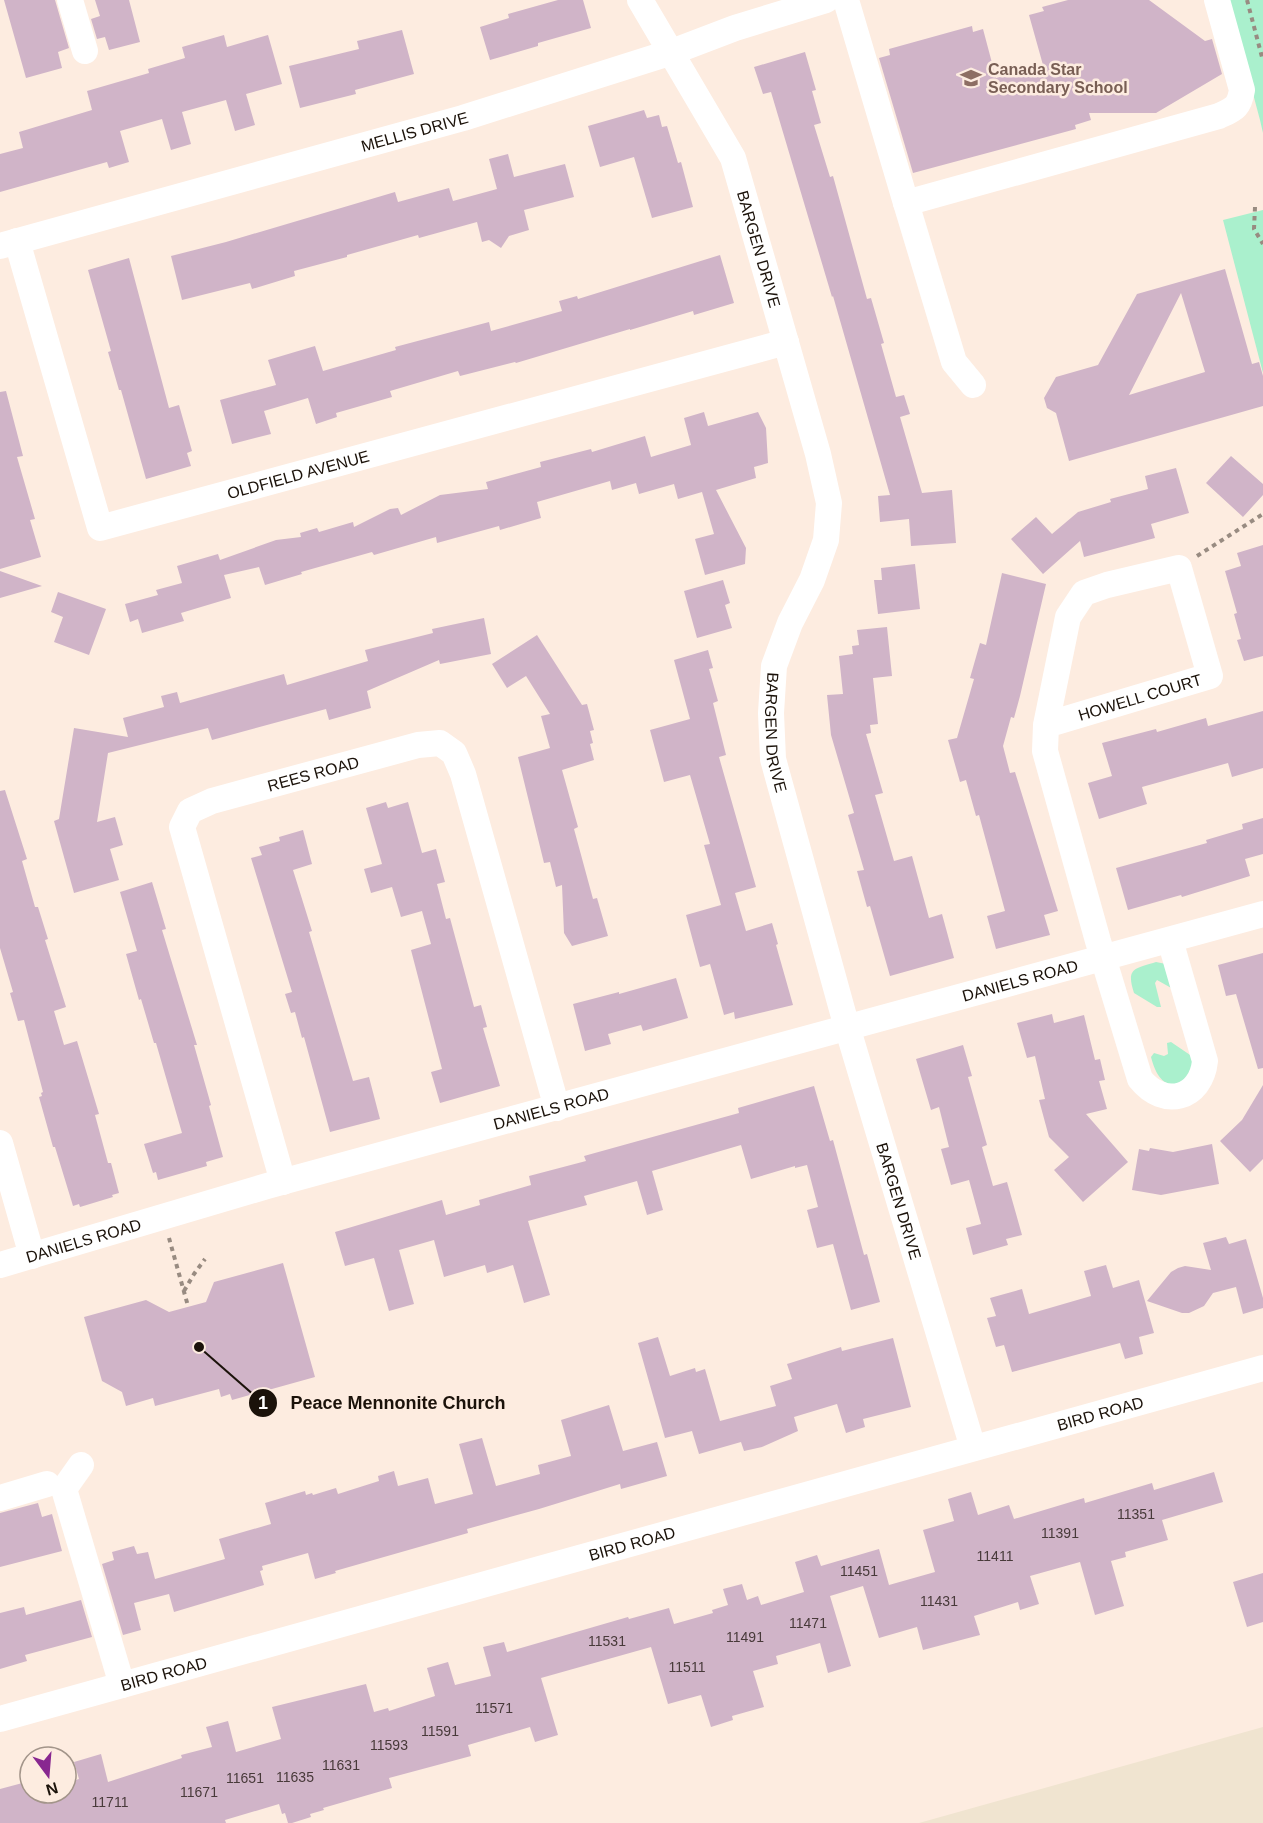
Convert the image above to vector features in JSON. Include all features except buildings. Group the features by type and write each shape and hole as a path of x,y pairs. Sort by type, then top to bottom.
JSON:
{"street":[{"path":"70,0 85,51"},
{"name":"BARGEN DRIVE","path":"640,0 733,158 818,454 829,503 826,540 812,580 790,623 774,666 771,712 773,759 848,1027 973,1448"},
{"name":"MELLIS DRIVE","path":"9,243 463,118 672,52 735,28 826,0"},
{"path":"846,0 954,362 973,385"},
{"path":"906,203 1219,116 1233,110 1240,102 1242,90 1217,0"},
{"name":"OLDFIELD AVENUE","path":"9,243 100,528 786,342"},
{"path":"1170,940 1205,1061 1204,1072 1190,1091 1179,1096 1168,1097 1156,1094 1140,1079 1045,751 1046,725 1068,617 1084,593 1107,585 1179,568"},
{"name":"HOWELL COURT","path":"1046,725 1210,676 1179,568"},
{"name":"REES ROAD","path":"283,1182 182,827 190,811 212,801 418,745 440,743 454,753 463,774 557,1108"},
{"name":"DANIELS ROAD","path":"0,1265 283,1182 1263,914"},
{"path":"0,1143 32,1256"},
{"name":"BIRD ROAD","path":"0,1719 1263,1368"},
{"path":"81,1465 64,1489 122,1685"},
{"path":"0,1498 47,1484"}],"path":[{"path":"1247,0 1263,62"},
{"path":"1255,207 1254,229 1263,244"},
{"path":"1179,568 1263,514"},
{"path":"162,1216 188,1306"},
{"path":"184,1292 205,1259"}],"shaded area":[{"path":"1263,1727 1263,1823 919,1823"}],"green space":[{"path":"1228,0 1263,0 1263,133 1260,120"},
{"path":"1263,210 1263,373 1223,220"},
{"path":"1156,962 1166,964 1173,989 1157,980 1155,983 1161,1007 1157,1007 1134,993 1131,979 1137,968"},
{"path":"1171,1042 1196,1059 1192,1076 1175,1084 1162,1079 1151,1057 1154,1053 1164,1056 1168,1054 1167,1043"}],"place":[{"name":"Canada Star Secondary School","path":"971,78"},
{"name":"Peace Mennonite Church","path":"199,1347"}]}
